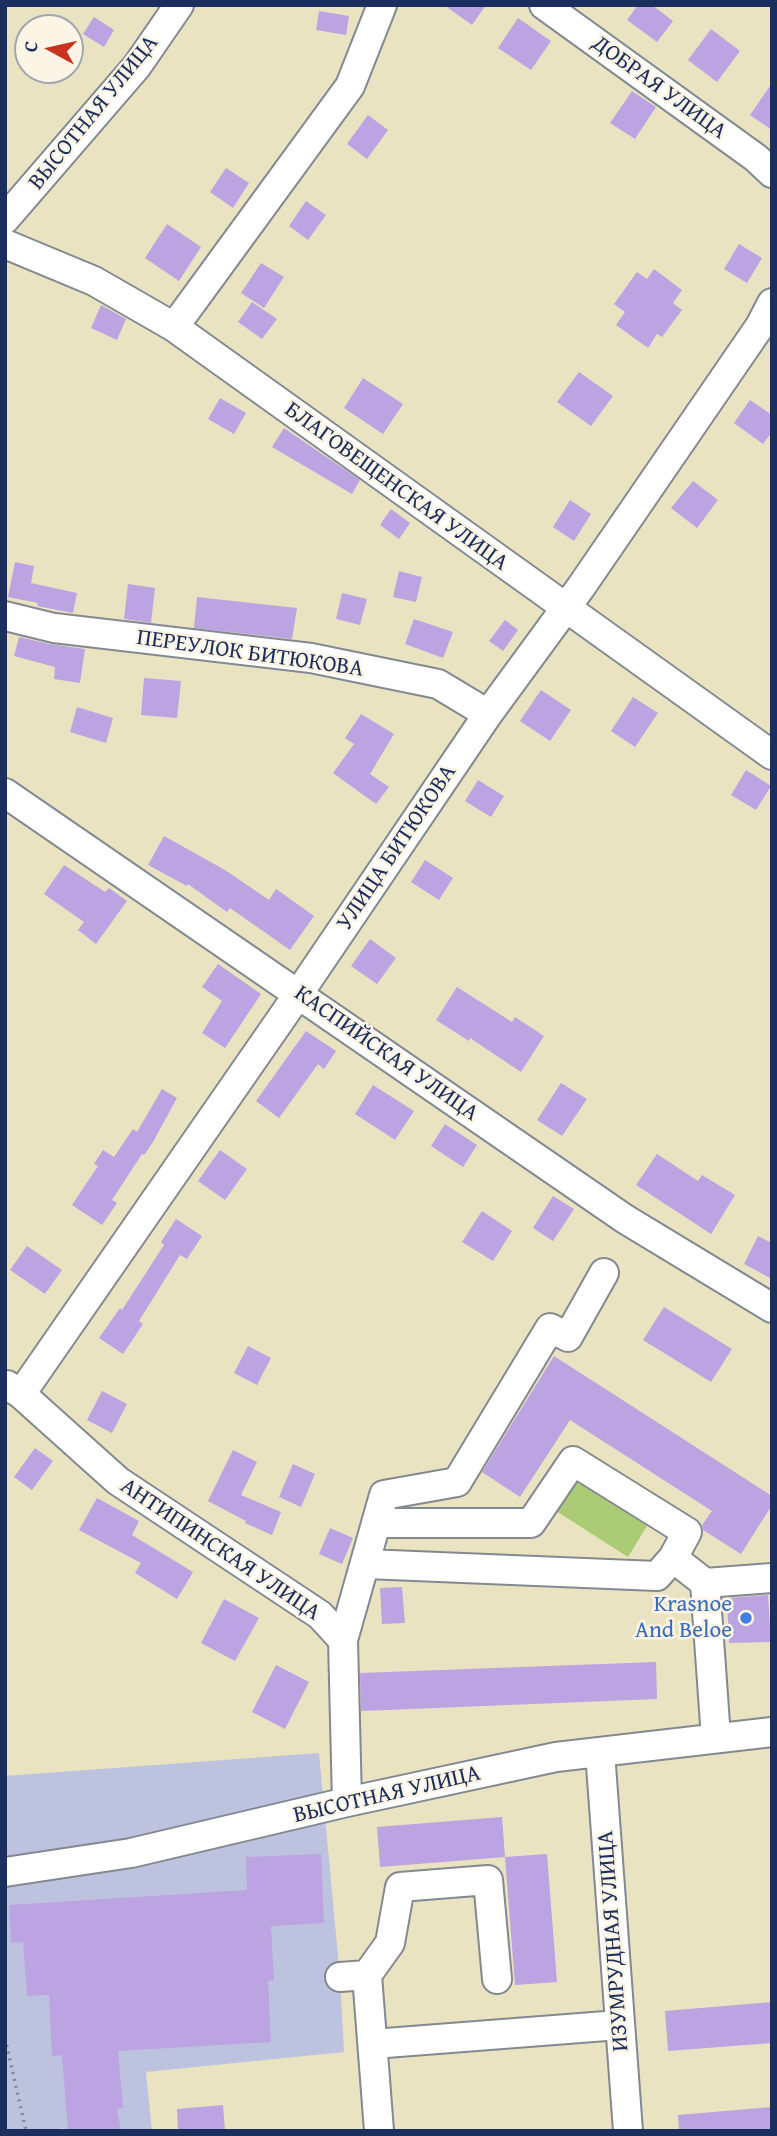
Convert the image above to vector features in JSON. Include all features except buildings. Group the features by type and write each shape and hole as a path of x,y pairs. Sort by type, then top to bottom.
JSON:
{"street":[{"name":"ВЫСОТНАЯ УЛИЦА","path":"5,219 137,66 180,5"},
{"path":"174,327 350,86 382,5"},
{"name":"ДОБРАЯ УЛИЦА","path":"544,5 756,158 772,173"},
{"name":"БЛАГОВЕЩЕНСКАЯ УЛИЦА","path":"5,244 94,281 174,327 772,755"},
{"name":"УЛИЦА БИТЮКОВА","path":"13,1389 299,993 488,714 565,608 760,326 772,303"},
{"name":"ПЕРЕУЛОК БИТЮКОВА","path":"5,616 54,628 311,658 438,684 488,714"},
{"name":"КАСПИЙСКАЯ УЛИЦА","path":"5,793 625,1219 772,1308"},
{"path":"347,1802 343,1640 384,1495 457,1482 550,1328 568,1337 604,1273"},
{"name":"АНТИПИНСКАЯ УЛИЦА","path":"13,1389 118,1481 320,1615 343,1640"},
{"path":"366,1564 657,1576 673,1558 687,1532 573,1461 531,1523 376,1523"},
{"path":"673,1558 705,1584 772,1578"},
{"path":"705,1584 716,1738"},
{"name":"ВЫСОТНАЯ УЛИЦА","path":"5,1872 131,1853 347,1802 556,1757 772,1732"},
{"name":"ИЗУМРУДНАЯ УЛИЦА","path":"600,1752 628,2131"},
{"path":"379,2131 373,2044 354,1976 390,1943 400,1887 488,1880 497,1979"},
{"path":"373,2044 619,2025"}],"path":[{"path":"5,2038 26,2131"}],"shaded area":[{"path":"319,1753 340,1977 344,2052 146,2072 152,2131 64,2131 63,2128 53,2131 5,2131 5,1776"}],"green space":[{"path":"576,1480 647,1526 628,1557 556,1511"}],"place":[{"name":"Krasnoe And Beloe","path":"746,1618"}]}
